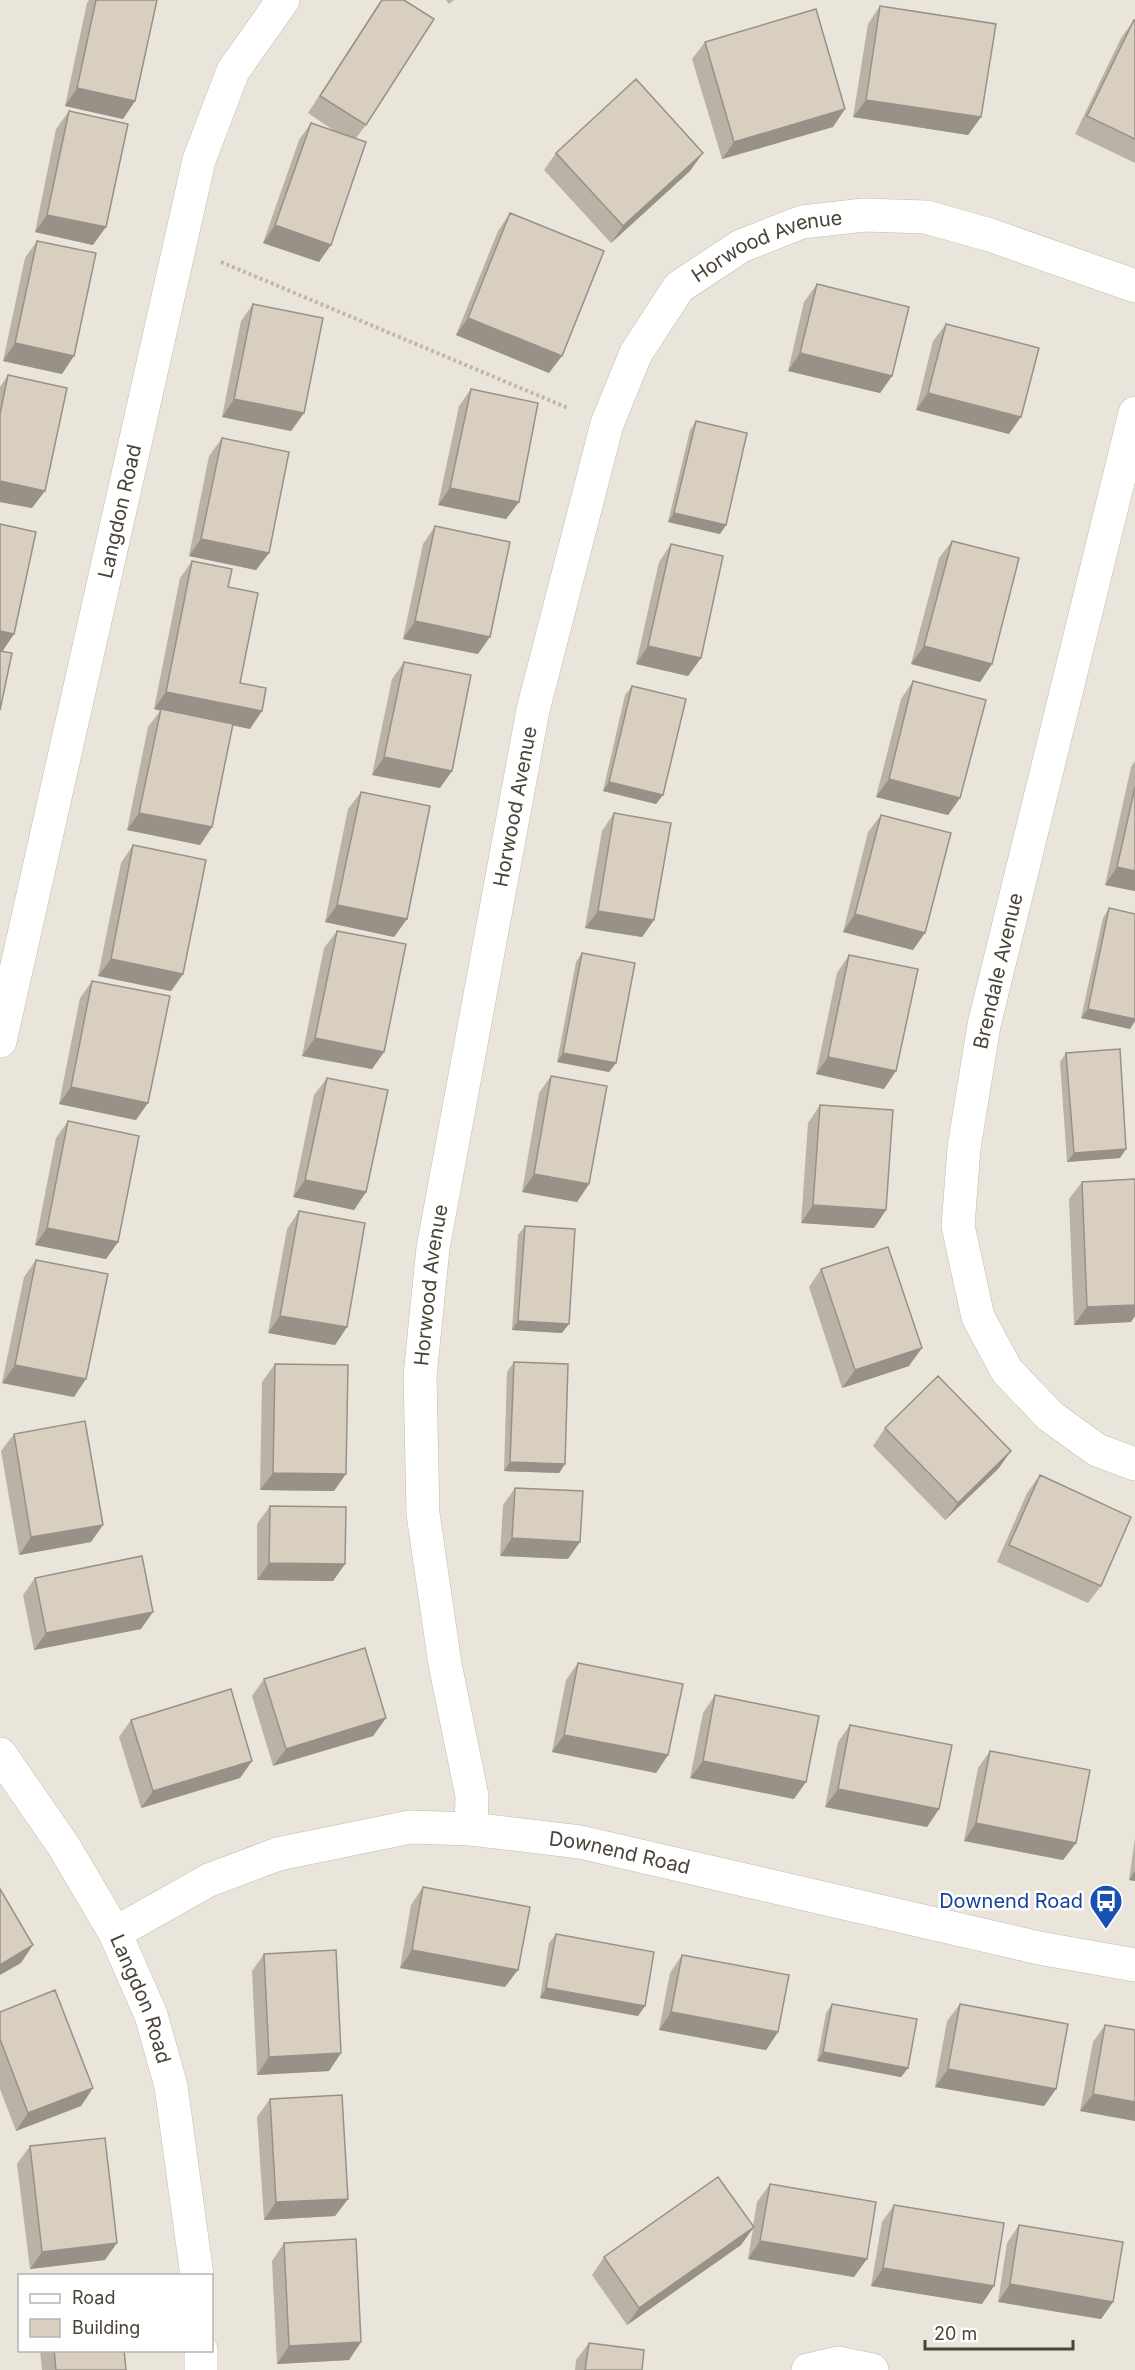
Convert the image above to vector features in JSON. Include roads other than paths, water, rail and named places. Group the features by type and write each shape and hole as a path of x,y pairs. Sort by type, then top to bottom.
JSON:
{"street":[{"name":"Langdon Road","path":"0,1041 199,160 233,71 283,0"},
{"name":"Horwood Avenue","path":"471,1828 472,1796 445,1664 423,1514 420,1376 433,1248 533,710 607,424 636,352 679,287 741,246 802,222 864,215 927,217 990,235 1135,286"},
{"name":"Brendale Avenue","path":"1135,413 984,1024 964,1148 958,1226 978,1317 1007,1371 1050,1416 1097,1450 1135,1464"},
{"name":"Langdon Road","path":"0,1754 63,1845 115,1933 151,2015 171,2086 197,2274"},
{"name":"Downend Road","path":"115,1933 209,1880 278,1854 410,1827 471,1828 580,1842 1039,1948 1135,1965"},
{"path":"201,2352 201,2370"},
{"path":"808,2370 838,2363 872,2370"}],"place":[{"name":"Downend Road","path":"1106,1930"}]}
